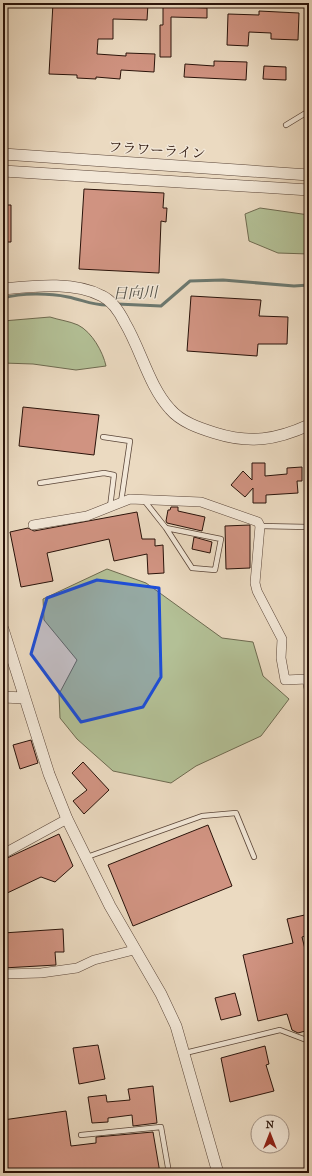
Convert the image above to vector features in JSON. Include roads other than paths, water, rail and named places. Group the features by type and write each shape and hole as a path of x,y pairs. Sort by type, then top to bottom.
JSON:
{"street":[{"name":"フラワーライン","path":"3,154 309,175"},
{"path":"3,171 309,190"},
{"path":"3,289 66,287 83,289 102,296 118,310 158,393 170,410 180,418 199,428 232,438 269,439 288,434 309,425"},
{"path":"33,525 87,516 130,499 201,502 258,522 260,526 255,583 257,591 282,638 281,658 285,680 308,679 309,689"},
{"path":"3,629 49,774 67,819 85,858 134,950 161,994 176,1026 185,1053 218,1173"},
{"path":"3,697 24,698"},
{"path":"3,854 67,819"},
{"path":"3,974 41,973 77,968 94,960 134,950"}],"lane":[{"path":"272,3 301,5 303,3"},
{"path":"286,125 309,111"},
{"path":"103,437 130,441 121,502"},
{"path":"40,484 104,473 114,475 110,506"},
{"path":"142,499 166,528 192,568 215,570 221,538 166,528"},
{"path":"260,526 309,527"},
{"path":"85,858 202,816 236,813 254,857"},
{"path":"185,1053 280,1030 309,1042"},
{"path":"82,1135 161,1127 169,1173"}],"waterway":[{"name":"日向川","path":"117,304 161,306 190,281 223,280 294,286 309,285"},
{"name":"日向川","path":"3,298 27,294 52,295 68,297 93,304 109,305"}]}
